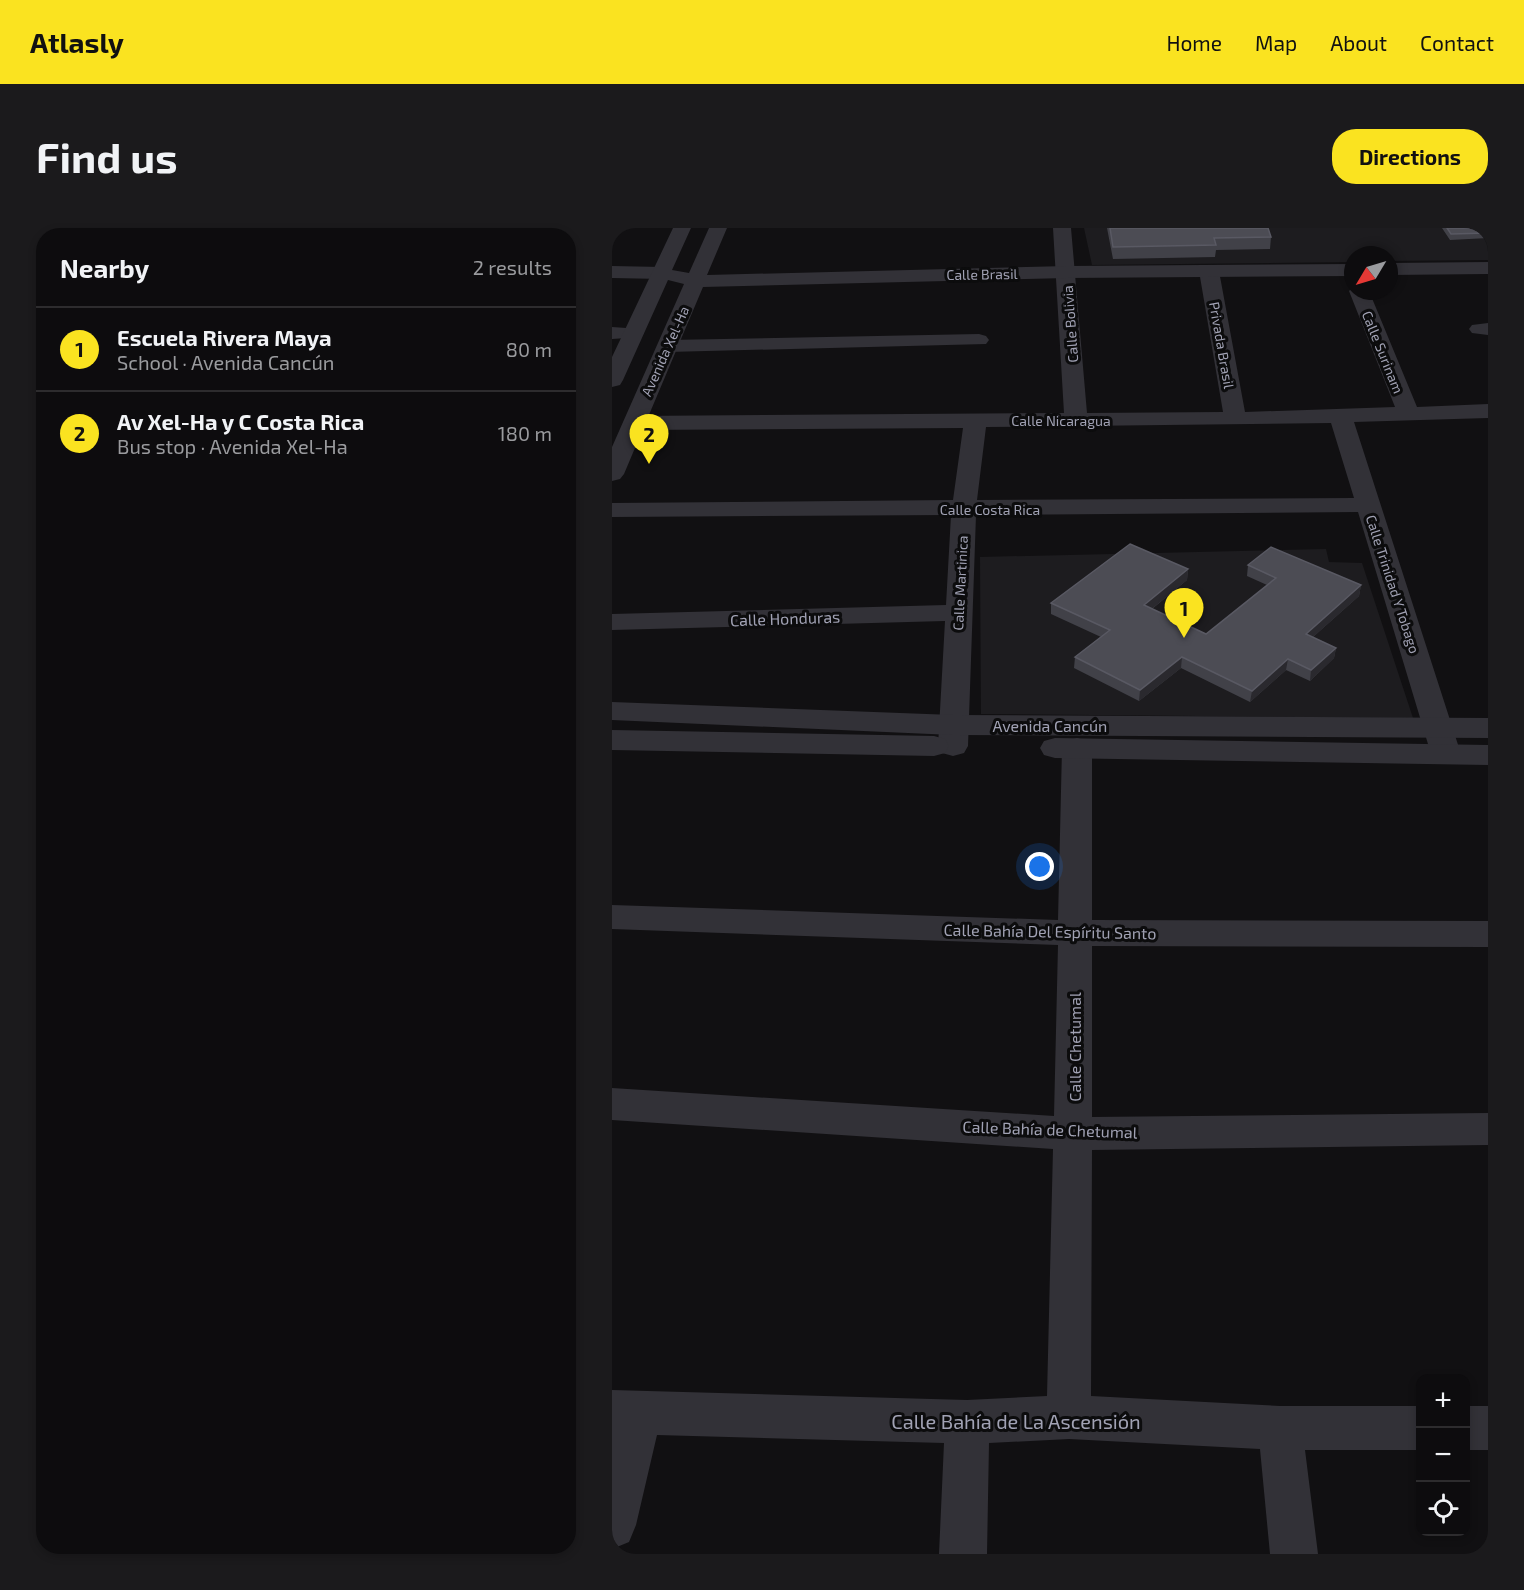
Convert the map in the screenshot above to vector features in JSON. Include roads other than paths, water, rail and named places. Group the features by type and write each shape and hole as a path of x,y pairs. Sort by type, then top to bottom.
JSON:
{"street":[{"path":"612,380 682,228"},
{"name":"Avenida Xel-Ha","path":"612,474 718,228"},
{"name":"Calle Bolivia","path":"1062,228 1076,420"},
{"path":"1398,269 1488,268"},
{"name":"Privada Brasil","path":"1209,271 1235,419"},
{"name":"Calle Brasil","path":"612,272 662,273 697,281 1067,272 1344,272"},
{"name":"Calle Surinam","path":"1363,300 1408,412"},
{"path":"612,333 634,333"},
{"path":"668,346 979,340"},
{"name":"Calle Nicaragua","path":"634,423 1235,419 1488,411"},
{"name":"Calle Trinidad Y Tobago","path":"1340,414 1443,741"},
{"name":"Calle Martinica","path":"953,735 957,613 964,509 975,421"},
{"name":"Calle Costa Rica","path":"612,510 1368,505"},
{"name":"Calle Honduras","path":"612,622 957,613"},
{"name":"Avenida Cancún","path":"612,711 953,735 1077,748 1443,741 1488,728"},
{"name":"Avenida Cancún","path":"612,740 953,735 1443,741 1488,755"},
{"name":"Calle Chetumal","path":"1069,1417 1077,748"},
{"name":"Calle Bahía Del Espíritu Santo","path":"612,917 1074,933 1488,934"},
{"name":"Calle Bahía de Chetumal","path":"612,1104 1074,1134 1488,1129"},
{"path":"612,1526 626,1412"},
{"name":"Calle Bahía de La Ascensión","path":"626,1412 967,1422 1069,1417 1280,1428 1416,1428"},
{"path":"963,1554 967,1422"},
{"path":"1280,1428 1294,1554"},
{"path":"1470,1428 1488,1428"}],"place":[{"name":"Av Xel-Ha y C Costa Rica","path":"649,464"},
{"name":"Escuela Rivera Maya","path":"1184,638"}]}
